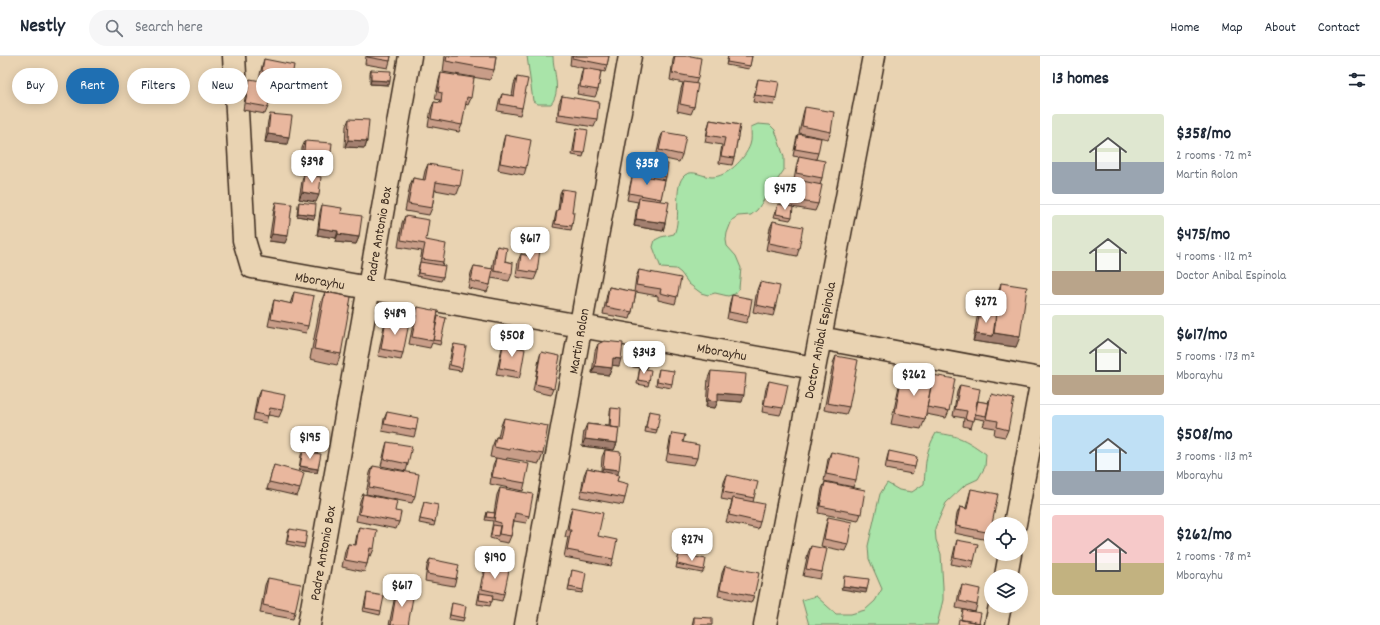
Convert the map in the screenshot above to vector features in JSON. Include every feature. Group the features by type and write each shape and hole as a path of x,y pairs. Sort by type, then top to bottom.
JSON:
{"street":[{"name":"Mborayhu","path":"234,56 244,240 252,267 814,368"},
{"name":"Padre Antonio Box","path":"309,625 410,56"},
{"name":"Martin Rolon","path":"526,625 630,56"},
{"name":"Doctor Anibal Espinola","path":"765,625 874,56"},
{"path":"820,338 1040,379"},
{"path":"1016,517 1040,390"},
{"path":"996,625 999,613"}],"green space":[{"path":"527,56 553,56 556,93 551,104 538,104 533,101"},
{"path":"758,124 770,125 775,130 784,157 784,170 757,210 751,215 738,216 732,220 727,233 727,246 736,256 741,268 739,288 735,294 728,296 715,293 708,295 701,293 689,284 676,269 661,268 653,247 655,240 674,234 677,220 679,186 685,175 688,173 695,173 712,177 729,171 740,161 748,150 751,141 751,127"},
{"path":"936,433 963,439 986,454 985,467 978,479 965,485 946,503 935,528 936,540 941,554 943,587 943,600 937,625 809,625 802,600 816,596 836,614 851,614 865,610 875,601 882,589 869,559 868,546 880,494 887,483 899,490 912,492 924,484 928,452"}],"building":[{"path":"367,56 391,56 390,61"},
{"path":"447,56 496,56 494,70 446,61"},
{"path":"573,56 609,56 607,65 572,58"},
{"path":"675,56 691,56 701,58 698,78 672,73"},
{"path":"728,56 752,56 750,66 727,62"},
{"path":"264,59 294,65 294,68 262,68"},
{"path":"583,68 601,71 598,90 580,87"},
{"path":"371,70 391,71 390,81 371,80"},
{"path":"441,73 474,78 471,98 467,97 462,125 431,119 434,102 441,103 442,93 438,92"},
{"path":"517,77 528,79 522,108 500,104 502,94 514,96"},
{"path":"250,79 256,80 256,104 268,104 268,107 248,104 248,89"},
{"path":"758,79 779,82 776,98 755,95"},
{"path":"684,82 698,84 694,107 680,104"},
{"path":"562,96 599,102 597,119 559,114"},
{"path":"805,107 834,112 831,132 802,126"},
{"path":"270,114 292,116 289,137 268,134"},
{"path":"349,119 369,120 367,141 348,140"},
{"path":"710,120 740,125 734,158 721,156 725,138 707,135"},
{"path":"577,128 588,130 584,153 574,152"},
{"path":"663,132 686,136 682,155 659,150"},
{"path":"798,134 821,138 818,153 795,149"},
{"path":"505,135 531,140 526,168 500,163"},
{"path":"305,141 332,143 330,162 303,160"},
{"path":"799,156 825,161 822,178 796,173"},
{"path":"645,160 668,164 666,177 643,173"},
{"path":"428,164 463,170 460,186 436,182 432,208 408,204 413,178 425,180"},
{"path":"304,174 321,177 319,195 302,192"},
{"path":"633,174 665,180 661,199 629,193"},
{"path":"792,179 822,185 818,204 788,199"},
{"path":"562,189 575,191 572,226 555,224"},
{"path":"639,198 669,202 665,223 636,219"},
{"path":"276,202 292,204 288,236 272,234"},
{"path":"299,202 316,204 315,215 298,213"},
{"path":"778,204 793,207 792,217 776,214"},
{"path":"322,205 342,208 341,213 362,216 359,237 338,234 338,231 319,228"},
{"path":"405,216 429,220 426,240 446,244 443,262 422,259 425,244 401,240"},
{"path":"773,221 803,227 799,249 769,243"},
{"path":"497,246 507,248 505,261 513,263 512,274 494,271"},
{"path":"532,247 540,249 537,273 519,270 521,254 530,256"},
{"path":"420,262 445,266 443,277 418,273"},
{"path":"474,266 493,269 490,285 471,281"},
{"path":"639,270 681,278 677,297 660,293 661,289 636,285"},
{"path":"760,282 780,286 775,309 756,305"},
{"path":"1001,283 1027,287 1020,337 994,333"},
{"path":"609,287 636,292 632,312 606,307"},
{"path":"294,292 314,296 308,326 271,319 274,300 292,304"},
{"path":"325,292 351,297 341,354 314,349"},
{"path":"732,295 752,299 749,316 729,312"},
{"path":"418,307 438,311 433,341 412,337"},
{"path":"980,311 996,313 993,336 976,334"},
{"path":"438,316 446,318 441,341 433,340"},
{"path":"386,319 409,323 403,353 381,349"},
{"path":"604,341 623,343 621,359 613,358 612,368 595,366 598,344"},
{"path":"454,344 466,346 462,368 450,365"},
{"path":"503,345 525,349 521,372 499,368"},
{"path":"632,349 649,352 647,365 630,363"},
{"path":"541,352 560,356 554,388 535,384"},
{"path":"836,356 858,360 849,407 827,403"},
{"path":"640,368 651,370 649,382 638,380"},
{"path":"659,369 674,371 672,384 657,381"},
{"path":"711,371 746,374 744,395 718,393 718,401 708,400"},
{"path":"902,375 932,381 925,419 895,413"},
{"path":"933,375 955,379 949,411 927,407"},
{"path":"769,381 788,385 783,408 764,405"},
{"path":"960,385 980,389 974,421 965,419 967,411 955,409"},
{"path":"260,390 285,395 282,410 270,408 268,416 255,413"},
{"path":"991,394 1014,399 1008,430 997,427 998,421 986,419"},
{"path":"977,401 989,403 986,416 975,414"},
{"path":"611,408 621,409 620,429 610,427"},
{"path":"649,411 660,413 657,430 646,428"},
{"path":"387,412 418,418 416,430 384,424"},
{"path":"504,418 548,426 543,454 510,448 510,450 494,447 496,437 500,438"},
{"path":"587,424 619,428 617,443 585,439"},
{"path":"672,433 685,435 683,442 699,445 697,458 669,454"},
{"path":"387,442 412,446 408,464 384,459"},
{"path":"605,450 621,452 619,470 603,468"},
{"path":"303,451 321,454 318,469 300,466"},
{"path":"889,451 917,457 915,467 887,462"},
{"path":"831,452 860,458 856,480 826,474"},
{"path":"496,458 529,464 525,483 492,477"},
{"path":"274,465 304,473 300,489 269,482"},
{"path":"373,466 419,474 415,496 369,487"},
{"path":"587,468 619,475 617,481 628,484 625,498 582,490"},
{"path":"727,475 758,482 754,498 723,492"},
{"path":"825,482 865,490 861,514 820,506"},
{"path":"500,488 533,494 529,516 515,513 511,536 499,534 501,523 494,521"},
{"path":"971,489 998,494 993,517 984,517 984,532 956,526 960,507 967,509"},
{"path":"363,494 397,501 395,511 401,512 399,522 359,514"},
{"path":"733,498 764,504 760,522 729,515"},
{"path":"424,502 438,505 435,522 420,519"},
{"path":"572,507 603,513 598,536 617,540 613,559 567,550 571,530 568,530"},
{"path":"487,512 495,513 494,518 486,517"},
{"path":"828,517 852,522 848,544 824,539"},
{"path":"493,525 500,526 498,536 491,535"},
{"path":"359,527 377,530 374,549 370,548 367,564 345,560 348,544 356,545"},
{"path":"290,529 307,532 305,544 287,541"},
{"path":"957,540 978,544 974,561 954,557"},
{"path":"811,546 827,549 822,572 806,569"},
{"path":"679,554 706,559 704,570 677,564"},
{"path":"430,559 459,565 456,579 427,574"},
{"path":"486,566 509,570 504,594 482,589"},
{"path":"725,566 759,573 754,596 720,589"},
{"path":"572,570 586,573 583,590 569,587"},
{"path":"844,576 869,579 867,589 843,586"},
{"path":"268,578 301,584 295,612 263,605"},
{"path":"962,585 980,589 977,605 959,601"},
{"path":"397,589 414,592 408,625 391,625"},
{"path":"367,593 384,596 381,611 365,608"},
{"path":"480,593 493,595 492,602 479,600"},
{"path":"452,603 466,606 464,618 450,615"},
{"path":"963,610 981,613 979,623 961,620"},
{"path":"694,617 712,618 712,625 694,625"},
{"path":"959,619 980,623 979,625 958,625"}]}
